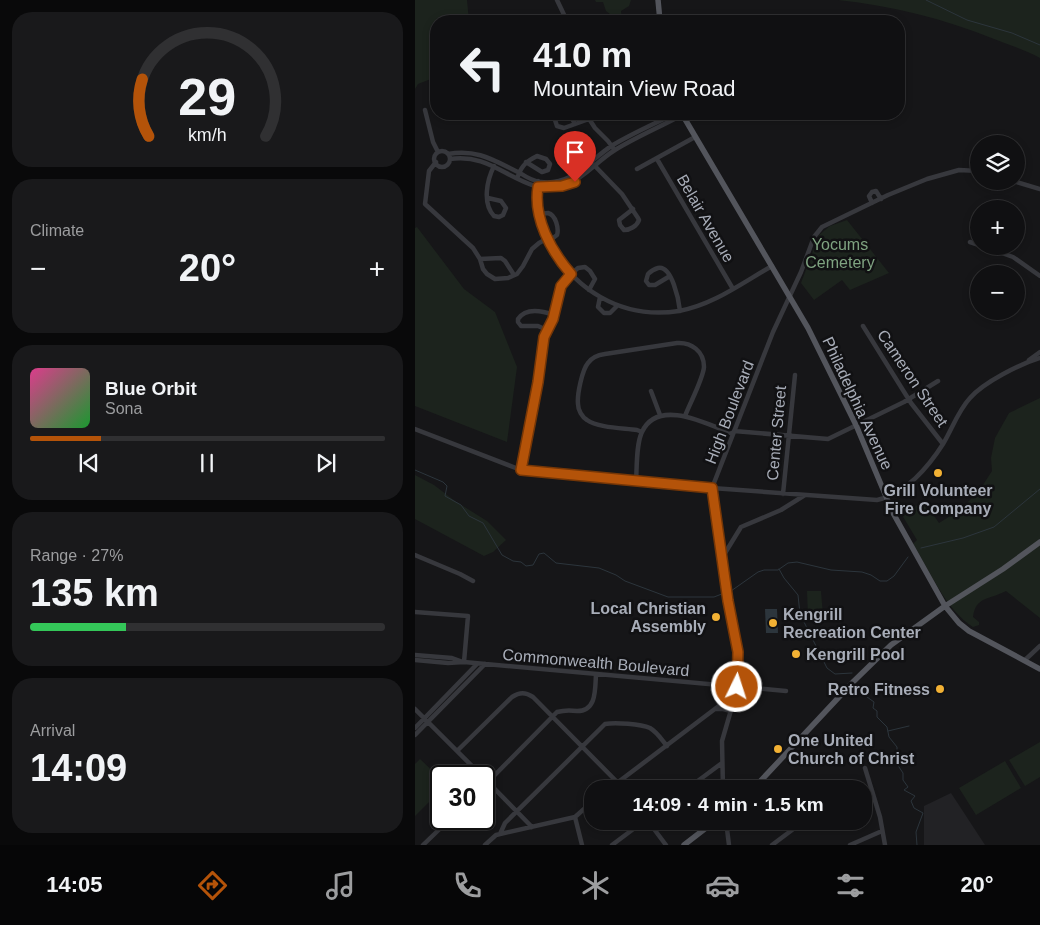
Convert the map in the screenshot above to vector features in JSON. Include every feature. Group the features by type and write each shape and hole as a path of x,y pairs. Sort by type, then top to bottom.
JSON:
{"main road":[{"path":"658,0 659,15"},
{"name":"Philadelphia Avenue","path":"685,120 772,266 822,355 898,522 945,606 959,623 969,631 1040,669"},
{"path":"762,780 880,656 905,634 1040,542"},
{"path":"684,845 703,830"}],"street":[{"path":"557,0 564,15"},
{"path":"425,110 433,142 439,152"},
{"path":"575,124 586,120"},
{"path":"590,120 613,148"},
{"path":"449,156 461,152 473,152 518,176 538,184 553,187 571,183 583,177 593,164 613,148 663,120"},
{"path":"613,148 670,120"},
{"path":"637,169 695,137"},
{"path":"439,152 443,151 449,156"},
{"path":"439,152 429,171 425,204 473,248 483,269 492,278 505,279 514,275 523,266 532,249 539,243 557,235 558,229 552,215 546,213 539,214"},
{"path":"435,162 445,166 449,163 449,156"},
{"path":"518,176 526,162 538,156 546,159 550,164 547,170 542,172 526,162"},
{"name":"Belair Avenue","path":"657,159 733,289"},
{"path":"488,198 501,201 506,209 503,215 498,217 493,215 489,208 488,198 488,185 495,164"},
{"path":"593,164 622,194 633,209 639,220 629,230 624,230 619,220 633,209"},
{"name":"High Boulevard","path":"723,780 722,741 736,693 738,652 726,587 712,488 733,432 814,237 820,229 881,199 947,173 970,170"},
{"path":"538,184 536,202 554,251 571,274 589,290 617,306 650,312 680,310 707,302 772,266"},
{"path":"1025,185 1040,189"},
{"name":"High Boulevard","path":"872,203 869,196 871,192 876,191 881,199"},
{"path":"1008,255 1040,276"},
{"path":"480,260 501,258 514,275"},
{"path":"521,470 538,382 544,337 554,315 561,286 571,274 581,267 585,267 595,278 589,290"},
{"path":"670,276 655,285 649,285 646,281 647,274 657,268 664,269 670,276 677,293 680,310"},
{"path":"600,298 598,307 604,313 610,313 617,306"},
{"path":"547,330 538,326 521,326 517,319 522,314 539,311 554,315"},
{"name":"Cameron Street","path":"863,326 909,399 943,444"},
{"path":"642,432 596,424 588,421 581,414 577,402 583,372 587,364 594,357 677,343 684,343 694,347 702,357 704,368 685,416"},
{"path":"415,429 521,470 636,482 871,500 887,498 899,491 918,475 943,444 971,396 1040,352"},
{"path":"1023,363 1040,358"},
{"name":"Center Street","path":"783,494 795,375"},
{"path":"636,482 642,432 650,422 660,415 685,416 733,432 827,439 909,399 938,380"},
{"path":"651,392 660,415"},
{"path":"722,558 737,531 744,525 781,510 805,495"},
{"path":"719,539 725,542 732,540"},
{"path":"415,555 473,581"},
{"path":"415,612 468,616 464,662"},
{"path":"1025,660 1040,646"},
{"name":"Commonwealth Boulevard","path":"415,655 452,658 477,664 785,691"},
{"name":"Commonwealth Boulevard","path":"415,660 448,663 464,662"},
{"path":"415,735 477,664"},
{"path":"415,728 426,721 485,664"},
{"path":"495,771 552,717 561,711 583,711 589,708 595,697 596,674"},
{"path":"457,751 512,696 520,692 533,697 616,780"},
{"path":"621,780 736,693"},
{"path":"714,710 723,709 731,711"},
{"path":"415,710 470,765"},
{"path":"500,834 505,823 516,811 603,725 613,723 649,727 658,734 667,746"},
{"path":"699,780 722,763"},
{"path":"865,768 868,780"},
{"path":"495,791 532,827"},
{"path":"872,793 880,817 885,845"},
{"path":"485,845 500,834 575,817 584,809"},
{"path":"575,817 582,845"},
{"path":"423,845 439,830"},
{"path":"612,845 631,830"},
{"path":"655,830 666,845"},
{"path":"727,830 729,845"},
{"path":"772,845 792,830"},
{"path":"849,845 882,831"}],"shaded area":[{"path":"765,609 777,609 778,633 766,633"},
{"path":"951,793 985,845 924,845 924,806"}],"green space":[{"path":"415,0 467,0 468,15 430,15 430,79 418,84 415,89"},
{"path":"595,0 631,0 629,6 621,11 621,15 611,15 606,11 603,2 596,2"},
{"path":"838,0 1040,0 1040,58 975,32 936,19 898,9"},
{"name":"Yocums Cemetery","path":"847,220 889,273 850,290 842,280 814,300 801,283 819,235 830,226"},
{"path":"417,227 464,289 495,312 517,367 507,442 415,406 415,228"},
{"path":"1040,398 1040,618 1006,591 977,605 973,617 979,622 979,625 973,627 963,620 939,589 913,544 917,540 902,515 924,501 939,523 960,510 979,491 992,471 991,458 995,438 1009,413"},
{"path":"415,475 434,485 487,521 506,540 493,552 484,556 415,519"},
{"path":"807,591 821,591 823,616 808,616"},
{"path":"1040,742 1040,777 1025,786 1009,760"},
{"path":"420,759 430,769 430,801 415,816 415,764"},
{"path":"1005,761 1021,788 976,815 959,788"}],"waterway":[{"path":"926,0 967,20 1012,33 1040,45"},
{"path":"415,470 443,482 447,486 445,496 461,505 469,516 483,523 502,555 513,561 521,562 526,566 533,565 539,554 544,553 556,563 599,568 625,581 668,597 714,597 727,592"},
{"path":"921,548 963,538 994,527 1040,489"},
{"path":"731,591 758,572 778,570 788,563 797,562 831,570 862,572 880,581 887,581 894,576 908,557"},
{"path":"779,569 798,595 800,614 827,668 835,674 852,673"},
{"path":"863,685 863,694 874,702 873,708 877,711 877,717 887,727 889,737 897,747 897,764 903,773 903,780 908,787 904,790 915,796 911,801 914,808 923,813 916,832 917,845"},
{"path":"888,731 909,726"}],"place":[{"name":"Grill Volunteer Fire Company","path":"938,473"},
{"name":"Local Christian Assembly","path":"716,617"},
{"name":"Kengrill Recreation Center","path":"773,623"},
{"name":"Kengrill Pool","path":"796,654"},
{"name":"Retro Fitness","path":"940,689"},
{"name":"One United Church of Christ","path":"778,749"}],"route":[{"path":"575,182 562,186 538,187 537,206 544,230 554,251 571,274 562,283 558,292 553,319 544,337 538,382 521,470 712,488 728,601 738,652 737,687"}]}
